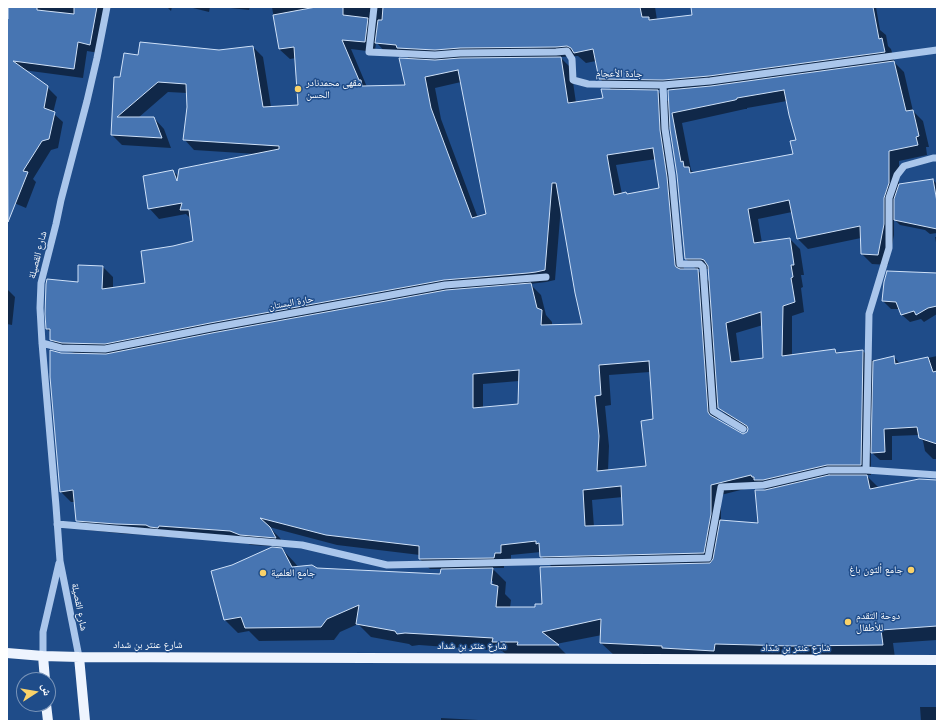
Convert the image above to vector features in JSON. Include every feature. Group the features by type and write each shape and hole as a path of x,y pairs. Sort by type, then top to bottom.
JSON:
{"main road":[{"name":"شارع عنتر بن شداد","path":"7,653 79,657 937,660"},
{"path":"43,656 44,672"},
{"path":"79,657 85,721"}],"street":[{"name":"شارع القصيلة","path":"79,657 60,560 42,343 40,308 41,283 87,101 107,7"},
{"name":"جادة الأعجام","path":"374,7 369,52 435,55 460,53 567,51 572,59 573,80 588,84 663,85 710,81 937,50"},
{"path":"663,85 665,128 672,176 680,264 700,264 703,267 713,411 743,429"},
{"path":"866,470 869,314 889,248 889,198 896,175 904,166 937,158"},
{"name":"حارة البستان","path":"42,343 61,348 105,349 445,285 546,276"},
{"path":"57,524 302,546 387,566 708,558 721,487 764,485 828,470 866,470 937,475"},
{"name":"شارع القصيلة","path":"43,656 43,632 60,560"}],"building":[{"path":"8,7 37,7 37,10 74,14 74,7 97,7 90,45 78,42 74,69 13,61 48,86 44,108 55,112 49,139 42,141 23,171 28,172 8,222 7,19"},
{"path":"316,7 343,7 343,15 368,18 365,42 342,40 359,80 361,80 362,86 405,85 399,58 435,60 460,58 561,57 568,103 603,98 601,89 658,90 660,130 667,177 675,265 680,269 698,269 708,412 710,415 743,434 747,432 747,426 718,408 708,266 704,260 701,259 685,259 677,175 670,129 668,90 711,86 894,61 906,111 913,110 919,136 916,137 918,145 889,151 889,183 884,198 884,224 878,255 861,254 860,226 797,239 789,200 748,209 754,243 790,238 794,265 791,265 793,277 791,278 795,302 783,306 782,356 835,349 836,353 863,350 861,465 827,465 763,480 754,480 754,477 751,475 711,485 711,514 704,553 540,557 539,543 536,544 536,541 501,545 501,553 495,553 494,558 419,559 419,546 326,535 260,518 270,527 276,538 240,535 230,531 159,526 158,528 146,525 76,521 73,490 60,492 50,377 50,350 61,353 106,354 446,290 531,283 537,308 542,310 541,325 582,324 575,293 556,183 552,183 545,270 528,273 444,280 105,344 62,343 50,340 50,329 46,329 45,314 47,279 78,282 78,265 103,266 102,289 145,283 141,251 193,241 189,210 180,210 182,203 148,209 143,176 173,170 177,181 179,169 279,149 279,146 183,140 187,107 186,84 158,82 117,117 154,117 162,138 111,135 114,77 120,77 124,53 138,55 140,42 219,50 253,46 263,107 298,105 294,47 279,49 273,15","holes":["458,70 486,214 472,218 431,108 425,77","784,90 796,140 790,141 793,154 690,173 689,167 684,167 683,161 681,162 672,113 735,100 737,98","653,148 659,188 614,195 607,155","761,312 763,358 731,362 726,323","649,361 653,419 641,421 646,466 597,471 599,436 595,396 601,395 599,365","519,370 518,404 473,408 473,374","621,486 623,525 585,526 583,490"]},
{"path":"383,7 640,7 642,17 649,17 649,20 692,15 691,7 873,7 879,39 882,38 885,52 709,76 663,80 599,79 593,49 574,53 571,48 567,46 460,48 435,50 397,48 396,45 375,43 378,20 382,20"},
{"path":"933,179 937,202 937,229 894,220 894,199 899,184"},
{"path":"887,271 937,273 937,306 928,308 916,315 914,311 901,315 896,302 882,301"},
{"path":"894,356 895,364 928,357 933,372 937,371 937,444 919,438 917,427 884,429 885,452 871,453 873,361"},
{"path":"829,475 867,475 870,489 919,479 937,480 937,626 881,630 883,645 791,646 715,644 714,651 662,648 662,646 600,643 601,619 542,632 559,645 517,645 518,642 492,642 493,638 405,633 397,634 395,631 356,624 359,605 327,619 321,627 245,628 241,617 224,620 211,571 232,565 272,547 282,548 292,567 312,565 317,568 440,574 441,569 493,568 491,584 498,586 496,607 535,607 535,604 542,604 540,567 710,563 713,559 720,520 758,523 755,490 765,490"}],"place":[{"name":"مقهى محمدنادر الحسن","path":"298,89"},
{"name":"جامع ألتون باغ","path":"911,570"},
{"name":"جامع العلمية","path":"263,573"},
{"name":"دوحة التقدم للأطفال","path":"848,622"}]}
